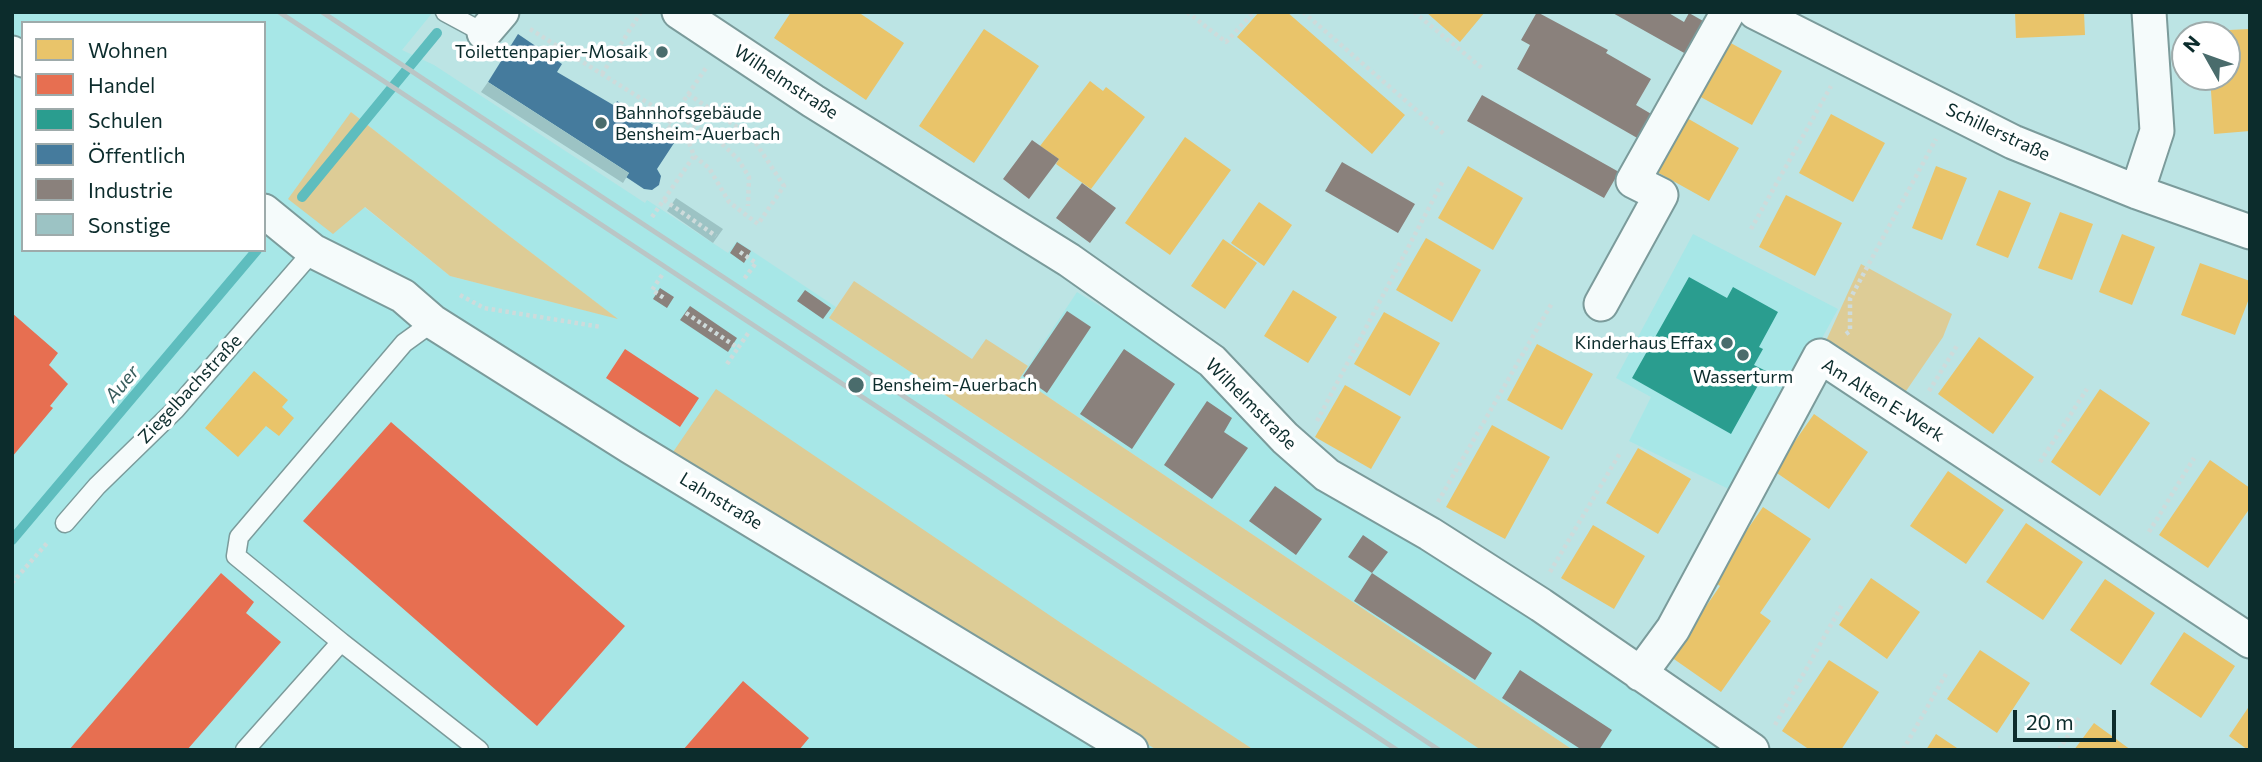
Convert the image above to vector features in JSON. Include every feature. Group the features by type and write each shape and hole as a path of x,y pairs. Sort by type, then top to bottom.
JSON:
{"street":[{"name":"Wilhelmstraße","path":"679,12 813,101 1069,260 1212,361 1300,453 1327,475 1534,600 1640,674 1763,738"},
{"path":"1601,304 1661,195 1633,181 1728,12"},
{"name":"Schillerstraße","path":"1755,12 2013,142 2137,192 2250,232"},
{"path":"2137,192 2157,131 2149,12"},
{"name":"Lahnstraße","path":"266,213 304,242 403,296 433,322 631,447 1131,750"},
{"name":"Am Alten E-Werk","path":"1640,674 1673,629 1820,356 2250,641"}],"lane":[{"name":"Ziegelbachstraße","path":"65,523 97,486 175,410 304,242"},
{"path":"433,322 404,343 239,537 236,556 479,750"},
{"path":"245,750 341,642"}],"path":[{"path":"602,74 641,12"},
{"path":"1187,12 1226,42 1254,12"},
{"path":"1303,12 1444,134"},
{"path":"1414,12 1482,68"},
{"path":"482,20 602,74 719,141 738,159 749,177 748,206"},
{"path":"688,94 752,137 784,186 758,223 729,202 709,168 694,156 688,140 667,126 673,116 724,41"},
{"path":"1751,229 1846,58"},
{"path":"1820,356 1850,331 1850,299 1951,111"},
{"path":"652,217 694,156"},
{"path":"1300,453 1443,181"},
{"path":"664,200 716,236"},
{"path":"740,252 756,262 744,279"},
{"path":"662,275 652,290 664,298"},
{"path":"457,293 484,308 601,327"},
{"path":"1422,530 1552,303"},
{"path":"686,313 738,348"},
{"path":"727,364 749,332"},
{"path":"1914,418 1958,344"},
{"path":"2022,490 2087,389"},
{"path":"1534,600 1620,453"},
{"path":"2131,562 2194,458"},
{"path":"12,583 65,523"},
{"path":"1763,738 1842,605"},
{"path":"1903,750 1946,674"},
{"path":"2059,750 2079,718"}],"shaded area":[{"path":"12,12 433,12 402,50 434,65 645,203 647,200 728,253 737,241 836,307 829,318 1481,750 1254,750 1061,623 669,458 1157,750 12,750","holes":["351,112 616,318 450,276 364,207"]},
{"path":"351,112 618,319 450,276 365,207 333,234 288,199"},
{"name":"Kinderhaus Effax","path":"1693,234 1838,309 1737,493 1629,441 1651,397 1616,378"},
{"path":"1861,264 1952,314 1943,337 1904,394 1825,343"},
{"path":"854,281 972,359 986,339 1028,366 1020,378 1573,750 1481,750 829,318"},
{"path":"1077,292 1214,376 1733,750 1573,750 1020,378"},
{"path":"716,389 1254,750 1157,750 669,458"}],"building: Wohnen":[{"path":"791,12 858,12 904,43 866,100 774,38"},
{"path":"1259,12 1287,12 1405,115 1372,154 1237,37"},
{"path":"1426,12 1485,12 1460,42"},
{"path":"2015,12 2084,12 2085,35 2016,38"},
{"path":"984,29 1039,66 974,163 919,126"},
{"path":"2241,29 2250,29 2250,131 2214,134 2211,91 2241,91"},
{"path":"1727,41 1782,71 1752,125 1697,95"},
{"path":"1090,81 1103,91 1106,87 1145,117 1091,189 1056,164 1059,159 1040,146"},
{"path":"1831,114 1885,143 1853,202 1799,173"},
{"path":"1687,118 1739,148 1709,201 1657,172"},
{"path":"1185,137 1231,170 1170,255 1125,223"},
{"path":"1468,166 1523,198 1493,250 1438,218"},
{"path":"1936,166 1967,178 1942,240 1912,228"},
{"path":"1999,190 2031,203 2008,258 1976,245"},
{"path":"1786,195 1842,223 1815,276 1759,247"},
{"path":"1259,202 1292,225 1264,266 1231,243"},
{"path":"2060,212 2093,224 2072,280 2038,268"},
{"path":"2122,234 2155,247 2132,305 2099,292"},
{"path":"1426,238 1481,270 1452,322 1396,290"},
{"path":"1223,239 1257,263 1225,309 1191,286"},
{"path":"2200,263 2250,281 2250,296 2235,335 2181,315"},
{"path":"1293,290 1337,317 1308,363 1264,336"},
{"path":"1384,312 1440,343 1410,396 1354,364"},
{"path":"1979,337 2034,377 1993,434 1938,394"},
{"path":"1537,344 1593,374 1562,430 1507,400"},
{"path":"254,371 288,400 282,407 294,418 279,436 266,426 238,457 205,428"},
{"path":"1345,385 1401,417 1371,469 1315,437"},
{"path":"2100,389 2150,423 2100,496 2051,462"},
{"path":"1814,414 1868,452 1829,509 1774,471"},
{"path":"1492,425 1550,457 1505,539 1446,507"},
{"path":"1638,448 1691,479 1658,534 1606,503"},
{"path":"2210,460 2250,488 2250,508 2208,568 2159,535"},
{"path":"1948,471 2004,510 1966,564 1910,526"},
{"path":"1763,507 1811,539 1760,613 1771,621 1721,692 1671,657 1720,586 1712,580"},
{"path":"2026,523 2083,562 2043,620 1986,582"},
{"path":"1593,525 1645,556 1614,609 1561,578"},
{"path":"1871,578 1920,612 1887,659 1839,625"},
{"path":"2105,579 2155,613 2121,665 2070,630"},
{"path":"2184,632 2235,666 2201,718 2150,684"},
{"path":"1980,650 2030,683 1997,733 1947,699"},
{"path":"1829,660 1879,692 1841,750 1810,750 1782,731"},
{"path":"2250,705 2250,750 2248,750 2229,736"},
{"path":"2094,723 2131,750 2074,750"},
{"path":"1936,734 1960,750 1926,750"}],"building: Handel":[{"path":"12,313 58,353 49,365 68,384 50,406 53,408 12,457"},
{"path":"625,349 699,398 680,427 606,378"},
{"path":"391,422 625,626 537,726 303,521"},
{"path":"221,573 254,602 246,613 281,642 187,750 69,750"},
{"path":"743,681 809,738 799,750 683,750"}],"building: Schulen":[{"path":"1689,277 1727,298 1733,287 1778,312 1759,347 1763,349 1754,365 1766,371 1731,434 1632,378"}],"building: Öffentlich":[{"name":"Bahnhofsgebäude Bensheim-Auerbach","path":"518,34 562,64 557,72 615,106 617,101 676,140 657,169 661,176 659,185 652,190 644,189 626,177 629,173 488,82"}],"building: Industrie":[{"path":"1537,12 1608,50 1606,53 1651,79 1636,105 1653,115 1639,139 1517,69 1530,45 1521,40"},
{"path":"1611,12 1667,12 1684,22 1689,13 1712,26 1686,54"},
{"path":"1482,95 1619,172 1604,198 1467,121"},
{"path":"1032,140 1059,159 1029,199 1003,179"},
{"path":"1342,162 1415,204 1398,233 1325,191"},
{"path":"1082,183 1116,208 1090,243 1056,218"},
{"path":"737,242 751,251 744,263 730,253"},
{"path":"660,288 674,297 667,308 653,299"},
{"path":"805,290 831,308 823,319 797,301"},
{"path":"690,306 737,338 728,352 680,320"},
{"path":"1067,311 1091,327 1047,393 1023,376"},
{"path":"1124,349 1175,384 1132,449 1080,414"},
{"path":"1207,401 1232,418 1224,432 1248,448 1212,499 1164,465"},
{"path":"1275,486 1322,519 1296,555 1249,521"},
{"path":"1363,535 1388,552 1372,573 1348,557"},
{"path":"1372,573 1492,653 1475,680 1354,601"},
{"path":"1520,670 1612,730 1599,750 1582,750 1502,698"}],"building: Sonstige":[{"path":"488,82 629,173 623,183 481,92"},
{"path":"676,198 723,229 713,243 667,211"}],"waterway":[{"name":"Auer","path":"302,197 437,33"},
{"name":"Auer","path":"12,540 255,252"}],"railway":[{"path":"279,12 1397,750"},
{"path":"322,12 1439,750"}],"place":[{"name":"Toilettenpapier-Mosaik","path":"662,52"},
{"name":"Bahnhofsgebäude Bensheim-Auerbach","path":"601,123"},
{"name":"Kinderhaus Effax","path":"1727,343"},
{"name":"Wasserturm","path":"1743,355"},
{"name":"Bensheim-Auerbach","path":"856,385"}]}
